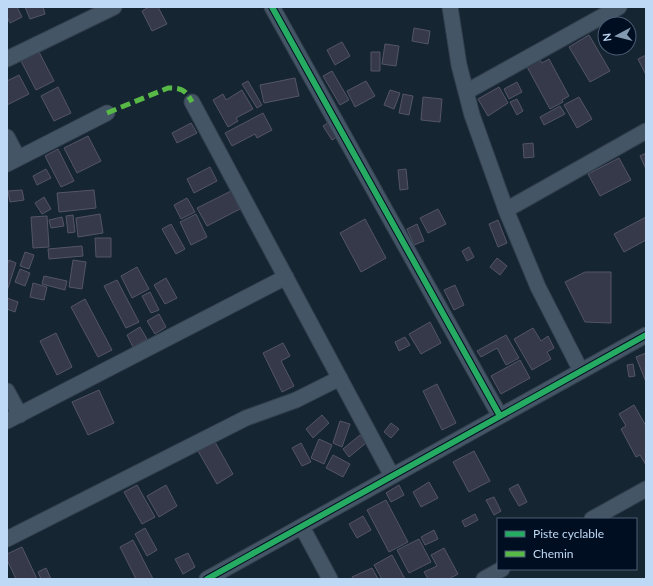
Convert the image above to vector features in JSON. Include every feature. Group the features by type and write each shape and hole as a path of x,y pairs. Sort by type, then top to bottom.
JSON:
{"street":[{"path":"7,60 114,7"},
{"path":"272,7 500,416"},
{"path":"450,7 458,65 472,115 506,210 538,287 581,371"},
{"path":"466,92 619,7"},
{"path":"192,102 392,476"},
{"path":"7,137 13,161 107,113"},
{"path":"506,210 646,131"},
{"path":"7,391 13,418 286,277"},
{"path":"207,579 646,335"},
{"path":"7,539 246,418 296,400 340,378"},
{"path":"594,518 646,489"},
{"path":"302,527 330,579"},
{"path":"484,579 500,570"}],"building":[{"path":"7,7 17,7 22,17 10,23 7,17"},
{"path":"25,7 43,7 45,14 30,19"},
{"path":"149,7 158,7 167,24 152,31 142,11"},
{"path":"414,28 430,31 428,44 412,41"},
{"path":"589,35 597,49 597,56 601,56 610,71 590,82 569,47"},
{"path":"342,42 350,56 335,65 327,50"},
{"path":"385,44 399,46 396,66 382,64"},
{"path":"39,52 54,81 36,90 21,61"},
{"path":"371,52 380,52 380,71 371,71"},
{"path":"646,55 646,75 638,59"},
{"path":"539,58 542,63 549,59 569,96 562,100 563,102 550,109 526,65"},
{"path":"332,71 349,100 340,105 323,76"},
{"path":"19,75 29,94 7,105 7,81"},
{"path":"295,78 299,96 264,103 260,85"},
{"path":"248,81 262,105 257,108 242,84"},
{"path":"366,81 375,96 355,107 347,91"},
{"path":"517,82 522,92 509,99 504,89"},
{"path":"58,87 71,113 54,121 41,96"},
{"path":"499,87 508,103 488,116 478,99"},
{"path":"242,90 253,109 236,118 238,121 228,127 213,100 223,94 226,100"},
{"path":"390,90 400,93 394,109 384,105"},
{"path":"403,94 413,96 409,115 399,113"},
{"path":"423,97 442,99 440,122 421,120"},
{"path":"579,97 592,119 577,128 564,105"},
{"path":"517,99 523,111 517,115 510,102"},
{"path":"560,106 565,114 544,125 540,117"},
{"path":"263,113 272,130 257,138 255,134 232,146 225,133"},
{"path":"331,121 340,135 332,140 323,126"},
{"path":"191,123 197,133 177,143 172,133"},
{"path":"88,136 101,161 77,173 64,148"},
{"path":"533,143 534,157 524,158 523,144"},
{"path":"58,149 74,181 61,187 45,156"},
{"path":"646,153 646,169 640,156"},
{"path":"619,158 631,180 600,196 588,174"},
{"path":"210,167 217,181 194,193 187,179"},
{"path":"46,169 51,178 37,185 33,176"},
{"path":"406,169 408,189 400,190 398,170"},
{"path":"22,190 24,200 10,202 8,191"},
{"path":"94,190 96,208 59,212 57,193"},
{"path":"231,191 240,209 207,226 197,208"},
{"path":"44,197 51,209 42,214 35,203"},
{"path":"187,198 195,212 181,219 174,205"},
{"path":"438,209 446,224 428,233 420,218"},
{"path":"100,214 103,233 78,237 76,218"},
{"path":"196,214 207,237 191,245 180,222"},
{"path":"73,215 75,232 68,233 66,216"},
{"path":"47,216 49,247 33,248 31,217"},
{"path":"62,217 64,226 51,228 49,220"},
{"path":"646,217 646,240 624,252 614,234"},
{"path":"365,219 386,258 361,272 340,233"},
{"path":"498,220 507,243 498,247 489,224"},
{"path":"171,224 185,249 176,254 162,229"},
{"path":"417,224 424,241 414,245 407,229"},
{"path":"95,238 111,238 111,257 96,257"},
{"path":"82,246 83,256 49,259 48,249"},
{"path":"469,247 474,257 467,261 462,251"},
{"path":"25,252 34,255 29,269 20,266"},
{"path":"497,258 507,266 500,275 490,267"},
{"path":"9,260 16,263 7,291 7,265"},
{"path":"73,260 86,262 82,289 69,287"},
{"path":"137,267 149,289 132,298 121,276"},
{"path":"20,269 30,273 25,286 15,282"},
{"path":"585,272 611,272 611,323 585,322 565,282"},
{"path":"44,276 67,281 65,290 42,284"},
{"path":"166,278 177,298 165,304 154,285"},
{"path":"117,280 139,322 126,328 104,286"},
{"path":"33,283 47,287 44,300 30,297"},
{"path":"455,285 464,305 454,310 444,290"},
{"path":"150,292 159,310 151,313 142,296"},
{"path":"7,298 18,302 15,312 7,309"},
{"path":"85,299 112,350 98,357 71,307"},
{"path":"159,314 166,327 155,334 147,321"},
{"path":"430,322 441,343 421,354 409,334"},
{"path":"140,327 147,339 133,347 127,335"},
{"path":"533,328 541,341 548,336 554,348 547,352 551,359 532,370 514,339"},
{"path":"56,333 72,367 57,375 40,341"},
{"path":"506,335 519,358 506,365 497,348 481,357 477,351"},
{"path":"405,337 410,345 399,351 395,342"},
{"path":"283,343 290,356 281,361 294,386 282,392 263,353"},
{"path":"646,353 646,382 636,357"},
{"path":"520,360 530,378 501,394 491,376"},
{"path":"633,364 635,376 629,377 627,365"},
{"path":"437,384 456,423 442,430 423,391"},
{"path":"99,390 114,423 88,435 72,402"},
{"path":"634,405 646,426 646,465 640,455 636,457 621,429 626,426 619,414"},
{"path":"322,415 329,423 313,438 306,429"},
{"path":"340,421 350,424 342,447 333,443"},
{"path":"391,423 399,429 391,438 384,432"},
{"path":"360,435 366,443 349,457 343,449"},
{"path":"319,439 332,445 324,464 311,458"},
{"path":"215,442 233,474 217,484 198,451"},
{"path":"301,443 311,462 302,466 292,448"},
{"path":"474,451 490,481 469,492 453,462"},
{"path":"333,455 350,464 343,477 326,468"},
{"path":"429,482 438,498 421,507 413,492"},
{"path":"518,484 527,502 519,506 509,489"},
{"path":"137,485 155,517 142,524 124,492"},
{"path":"166,485 177,506 159,517 147,496"},
{"path":"399,485 404,495 391,502 386,493"},
{"path":"494,497 501,511 494,515 486,500"},
{"path":"386,500 408,542 389,552 367,510"},
{"path":"475,514 478,520 465,527 462,521"},
{"path":"363,516 371,530 357,538 349,524"},
{"path":"145,528 157,550 147,556 135,534"},
{"path":"434,530 438,539 425,545 421,537"},
{"path":"419,539 431,562 409,573 397,550"},
{"path":"133,540 153,579 136,579 120,547"},
{"path":"22,547 37,579 16,579 7,560 7,554"},
{"path":"444,548 458,574 449,579 428,579 424,572 437,566 431,555"},
{"path":"188,553 195,567 183,574 175,559"},
{"path":"392,555 405,579 382,579 374,565"},
{"path":"46,568 51,579 41,579 38,572"},
{"path":"372,568 378,579 353,579 352,577"}],"marked path":[{"path":"107,113 168,88 183,90 192,102"}],"cycle path":[{"path":"272,7 500,416"},
{"path":"207,579 646,335"}]}
